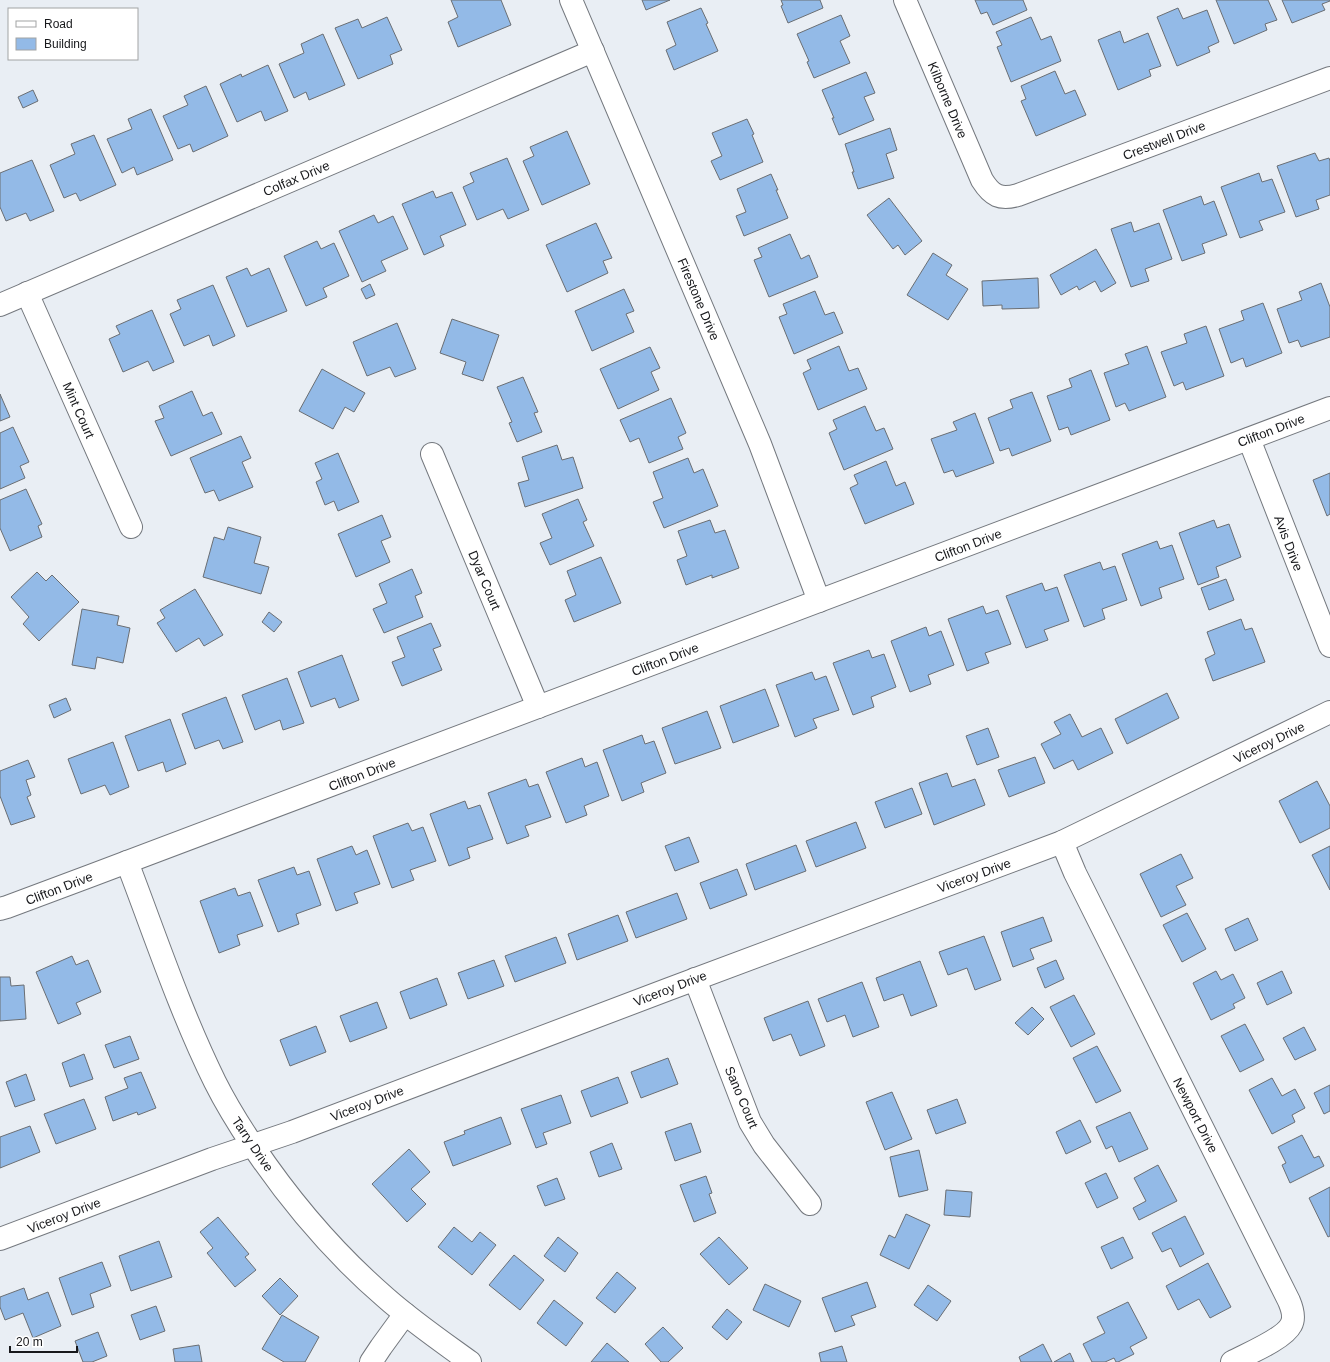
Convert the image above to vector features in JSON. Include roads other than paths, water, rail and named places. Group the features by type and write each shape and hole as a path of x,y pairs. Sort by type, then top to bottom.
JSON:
{"street":[{"name":"Firestone Drive","path":"571,0 760,444 819,601"},
{"name":"Kilborne Drive","path":"905,0 982,180 989,190 997,196"},
{"name":"Colfax Drive","path":"0,305 593,51"},
{"name":"Crestwell Drive","path":"997,196 1008,197 1018,195 1330,78"},
{"name":"Mint Court","path":"27,293 131,528"},
{"name":"Clifton Drive","path":"0,909 1330,408"},
{"name":"Avis Drive","path":"1249,439 1330,646"},
{"name":"Dyar Court","path":"432,454 538,707"},
{"name":"Viceroy Drive","path":"0,1239 212,1159 292,1132 1062,842 1330,712"},
{"name":"Newport Drive","path":"1062,842 1075,872 1289,1301 1293,1314 1292,1325 1285,1333 1232,1362"},
{"name":"Tarry Drive","path":"127,862 196,1041 218,1089 236,1121 271,1173 348,1263 405,1314 470,1362"},
{"name":"Sano Court","path":"695,979 750,1122 764,1145 810,1204"},
{"path":"371,1362 405,1314"}]}
